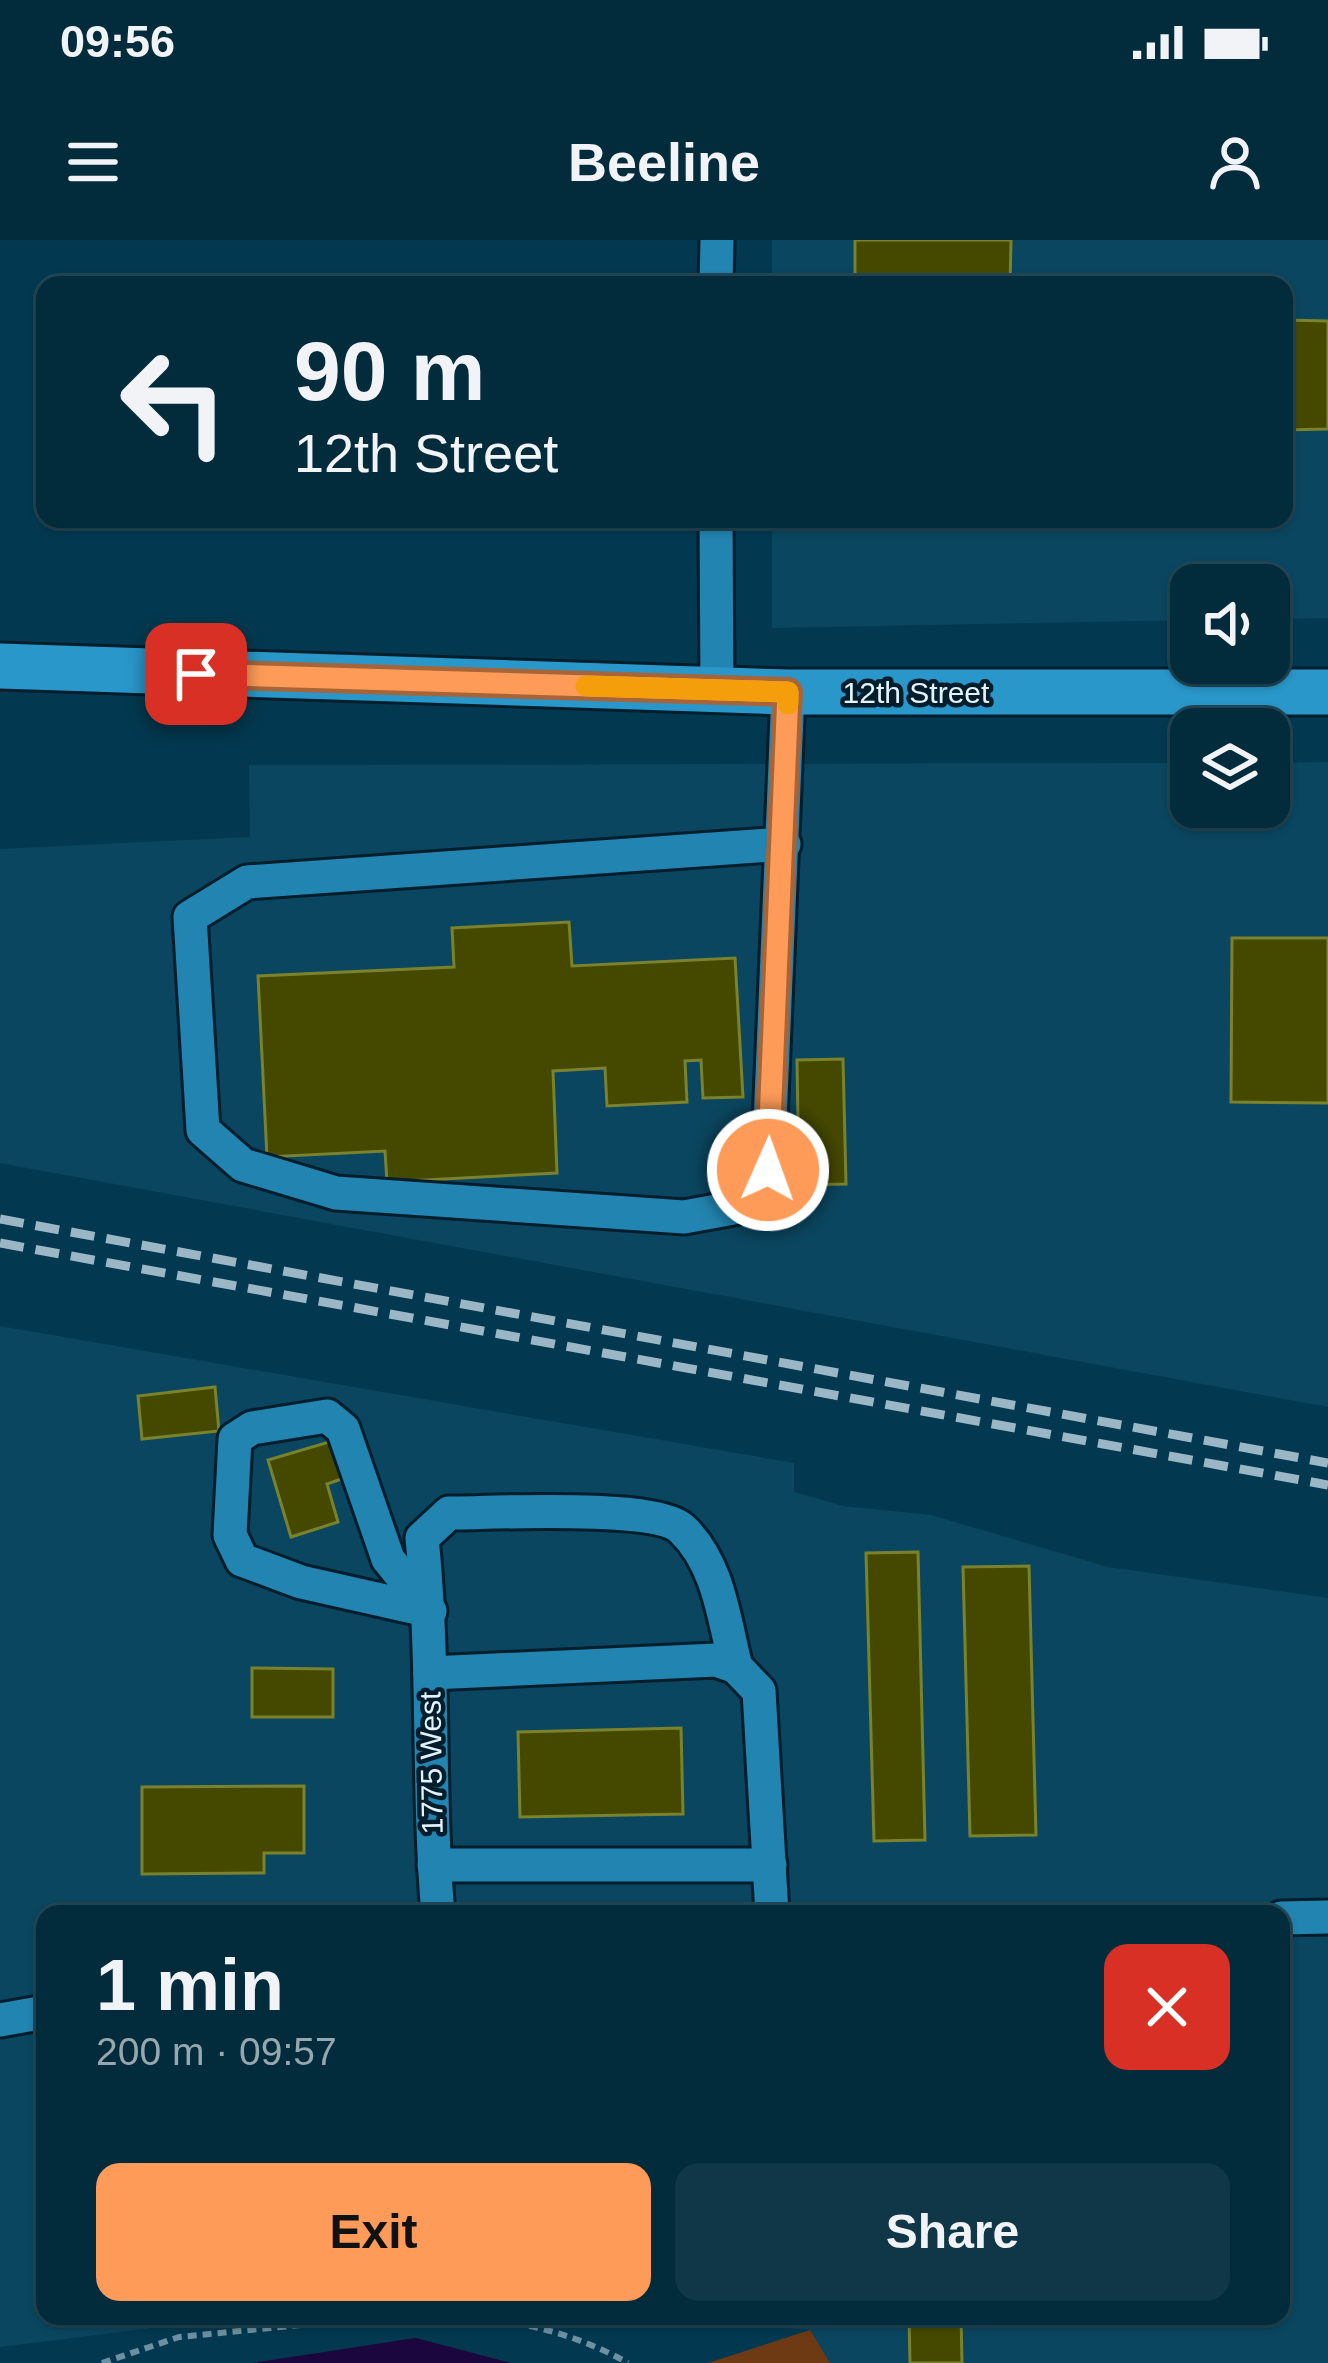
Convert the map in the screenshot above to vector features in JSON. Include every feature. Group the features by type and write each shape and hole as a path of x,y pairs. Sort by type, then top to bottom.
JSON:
{"main road":[{"name":"12th Street","path":"0,666 788,692 1328,692"}],"street":[{"path":"716,276 717,240"},
{"path":"716,528 717,690"},
{"path":"784,844 248,882 190,917 203,1130 243,1165 336,1193 684,1217 744,1206 768,1170 784,844 788,692"},
{"path":"327,1416 343,1430 388,1558 430,1611 301,1582 242,1560 230,1535 235,1439 252,1428 327,1416"},
{"name":"1775 West","path":"437,1905 430,1611 422,1538 449,1513 647,1514 680,1526 713,1572 736,1667"},
{"path":"430,1673 716,1660 736,1667 759,1690 772,1905"},
{"path":"434,1864 770,1864"},
{"path":"1290,1918 1328,1917"},
{"path":"0,2020 36,2014"}],"path":[{"path":"102,2363 179,2337 301,2325"},
{"path":"523,2325 597,2346 628,2363"}],"shaded area":[{"path":"772,240 1328,240 1328,618 1290,619 1290,564 1170,564 1170,620 772,628 772,528 1293,528 1293,276 772,276"},
{"path":"1328,762 1328,1407 0,1163 0,849 250,837 249,765 1170,763 1170,828 1290,828 1290,763"},
{"path":"0,1326 794,1463 794,1492 843,1506 931,1515 1108,1567 1328,1598 1328,2363 830,2363 809,2330 751,2325 1290,2325 1290,1905 36,1905 36,2325 177,2325 0,2347"},
{"path":"810,2330 830,2363 708,2363"},
{"path":"415,2338 511,2363 252,2363"}],"building":[{"path":"855,240 1011,240 1010,276 855,276"},
{"path":"1293,320 1328,321 1328,429 1293,430"},
{"path":"569,922 572,966 735,958 743,1097 703,1098 701,1060 685,1061 687,1102 607,1106 605,1068 553,1071 557,1173 387,1182 385,1151 267,1157 258,976 454,967 452,928"},
{"path":"1232,938 1328,938 1328,1103 1231,1102"},
{"path":"843,1059 846,1184 799,1185 797,1060"},
{"path":"215,1387 219,1431 142,1439 138,1396"},
{"path":"339,1439 350,1476 327,1484 338,1522 291,1537 268,1460"},
{"path":"918,1552 925,1840 874,1841 866,1553"},
{"path":"1029,1566 1036,1835 970,1836 963,1567"},
{"path":"252,1668 333,1669 333,1717 252,1717"},
{"path":"681,1728 683,1814 520,1817 518,1732"},
{"path":"304,1786 304,1853 264,1853 264,1873 142,1874 142,1787"},
{"path":"909,2325 961,2325 962,2363 910,2363"}],"railway":[{"path":"0,1219 1328,1463"},
{"path":"0,1243 1328,1485"}],"slow traffic":[{"path":"586,686 788,692 788,704"}],"route":[{"path":"196,674 788,692 768,1170"}]}
